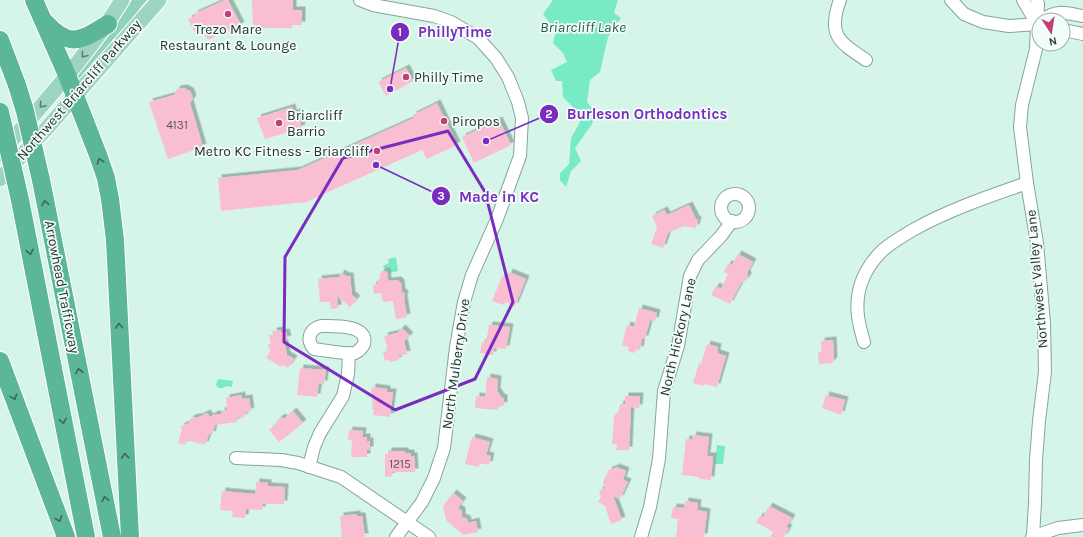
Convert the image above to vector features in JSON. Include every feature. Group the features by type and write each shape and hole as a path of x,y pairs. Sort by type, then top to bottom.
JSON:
{"highway":[{"path":"34,0 67,75 98,155 106,178 110,199 115,240 130,537"},
{"path":"43,20 59,36 70,40 84,38 108,24"},
{"name":"Arrowhead Trafficway","path":"0,40 17,85 33,144 112,537"},
{"name":"Arrowhead Trafficway","path":"0,112 20,200 86,537"},
{"path":"0,361 66,537"}],"main road":[{"name":"Northwest Briarcliff Parkway","path":"0,154 80,61 108,24 122,0"},
{"name":"Northwest Briarcliff Parkway","path":"0,179 47,128 159,0"}],"street":[{"name":"North Mulberry Drive","path":"360,0 373,5 434,16 451,22 478,38 496,58 508,77 518,102 522,118 520,156 497,220 472,275 464,302 456,347 444,448 434,478 422,502 396,537"},
{"path":"840,0 834,21 835,32 847,47 866,60"},
{"path":"951,0 964,14 983,22 1009,26 1031,24"},
{"path":"1023,0 1031,12"},
{"name":"Northwest Valley Lane","path":"1037,0 1038,12"},
{"path":"1071,14 1083,16"},
{"path":"1071,32 1083,34"},
{"name":"Northwest Valley Lane","path":"1032,537 1035,503 1037,437 1045,372 1044,323 1036,243 1021,144 1020,116 1035,52"},
{"path":"864,342 857,316 859,289 864,276 874,259 883,249 930,220 1027,183"},
{"name":"North Hickory Lane","path":"641,537 650,507 659,459 664,391 678,346 690,276 698,260 721,236 732,221"},
{"path":"309,467 314,447 320,433 344,396 348,374 349,353"},
{"path":"236,458 281,460 341,477 429,537"},
{"path":"1032,537 1058,528 1083,526"}],"highlighted area":[{"path":"448,131 485,192 513,302 475,379 395,410 284,342 285,257 343,158"}],"shaded area":[{"path":"132,0 147,0 140,8 129,26 81,83 77,75 106,39"}],"water":[{"name":"Briarcliff Lake","path":"553,0 618,0 614,13 621,18 608,37 600,72 590,80 587,102 595,112 592,124 575,148 581,161 571,171 566,187 560,180 560,173 569,164 571,138 580,122 576,110 563,97 562,81 556,81 551,70 567,62 563,53 553,43 556,31 543,14"},
{"path":"396,257 398,271 390,273 390,269 384,268 383,266 389,263 388,259"},
{"path":"219,379 233,381 232,387 226,386 219,388 216,385"},
{"path":"717,445 725,446 723,464 715,464"}],"building":[{"path":"228,0 241,25 237,28 238,30 230,34 228,30 208,40 202,30 195,33 188,19 195,16 194,14"},
{"path":"252,0 293,0 293,10 302,10 302,25 292,25 292,28 253,28"},
{"path":"406,68 413,81 386,96 378,82"},
{"path":"184,88 190,91 193,98 190,103 203,147 168,159 149,102 174,95 177,89"},
{"path":"437,103 457,145 427,159 422,150 306,202 221,211 218,178 298,170 414,118 413,115"},
{"path":"292,107 293,113 297,112 302,128 265,139 257,118"},
{"path":"499,120 511,145 474,163 462,137"},
{"path":"689,205 696,219 698,220 696,228 684,226 668,233 663,248 651,244 657,227 652,216 664,210 667,215"},
{"path":"738,254 753,262 747,273 748,277 741,283 730,304 711,295 716,286 721,289 728,274 724,272 728,264 732,265"},
{"path":"382,271 387,272 388,281 398,280 401,283 402,292 405,294 404,299 407,317 396,319 393,301 384,302 382,300 381,293 374,294 373,285 378,284 378,279 380,279 380,274"},
{"path":"509,272 526,279 515,306 506,302 504,305 492,301 502,276 507,278"},
{"path":"341,273 346,276 350,276 352,295 357,299 350,307 337,296 338,308 331,309 330,302 320,302 318,279 339,277"},
{"path":"639,308 657,313 655,321 650,320 645,339 642,339 640,350 636,349 635,353 628,351 629,347 622,345 627,325 634,327"},
{"path":"489,325 510,327 506,349 494,348 493,355 480,353 482,342 486,343"},
{"path":"402,328 410,336 404,341 407,354 398,356 399,360 390,362 389,360 385,361 383,352 388,351 384,336 397,333"},
{"path":"281,330 281,333 286,332 288,339 284,340 287,355 294,359 288,368 283,365 282,367 266,358 270,352 268,344 271,344 269,335 274,335 273,331"},
{"path":"833,340 833,363 819,364 818,352 822,352 821,341"},
{"path":"707,344 718,347 717,353 726,356 717,387 693,383"},
{"path":"300,368 326,370 324,384 319,383 317,397 297,395"},
{"path":"487,377 498,379 497,391 502,398 504,398 504,406 499,405 497,410 475,408 476,396 485,397"},
{"path":"372,387 387,389 387,392 393,392 390,417 373,415 373,397 371,397"},
{"path":"242,395 242,399 249,398 251,411 244,413 245,417 237,418 237,422 215,425 212,435 209,434 205,445 187,440 185,445 178,443 182,430 180,427 189,423 190,419 207,413 210,417 215,414 222,414 221,411 227,410 226,398"},
{"path":"826,395 845,400 841,415 822,408"},
{"path":"625,396 640,396 639,408 631,407 629,450 616,450 617,444 612,444 614,416 619,411 620,404 625,404"},
{"path":"293,411 303,423 279,442 269,430 278,423 276,421 282,417 284,419"},
{"path":"349,430 363,431 362,437 367,437 367,441 370,441 370,450 367,450 367,457 351,457 352,440 348,440"},
{"path":"693,435 709,437 707,456 713,456 711,480 682,475 686,439 692,440"},
{"path":"472,437 490,442 486,455 491,456 489,465 480,463 479,467 465,464"},
{"path":"388,451 405,451 405,453 411,453 411,456 414,456 415,472 392,472 392,476 385,477 385,454 388,454"},
{"path":"616,467 626,471 623,480 628,482 620,499 613,496 622,520 611,524 605,506 598,502 601,497 599,490 605,489 603,482 609,470"},
{"path":"256,482 268,483 268,486 285,487 284,504 263,504 262,510 246,509 245,518 232,517 233,511 220,510 222,491 255,494"},
{"path":"453,493 463,501 458,508 462,511 462,517 467,519 468,523 476,521 478,532 463,535 446,520 443,506"},
{"path":"685,501 698,503 697,510 707,512 704,537 676,537 678,519 671,518 673,507 684,508"},
{"path":"769,506 792,518 786,527 789,528 784,537 770,537 773,532 756,522 760,516 763,517"},
{"path":"357,514 357,516 362,516 365,537 342,537 340,516"}],"place":[{"name":"Trezo Mare Restaurant & Lounge","path":"228,14"},
{"name":"Philly Time","path":"406,77"},
{"name":"PhillyTime","path":"390,89"},
{"name":"Piropos","path":"444,121"},
{"name":"Briarcliff Barrio","path":"279,123"},
{"name":"Burleson Orthodontics","path":"486,141"},
{"name":"Metro KC Fitness - Briarcliff","path":"377,151"},
{"name":"Made in KC","path":"376,165"}]}
